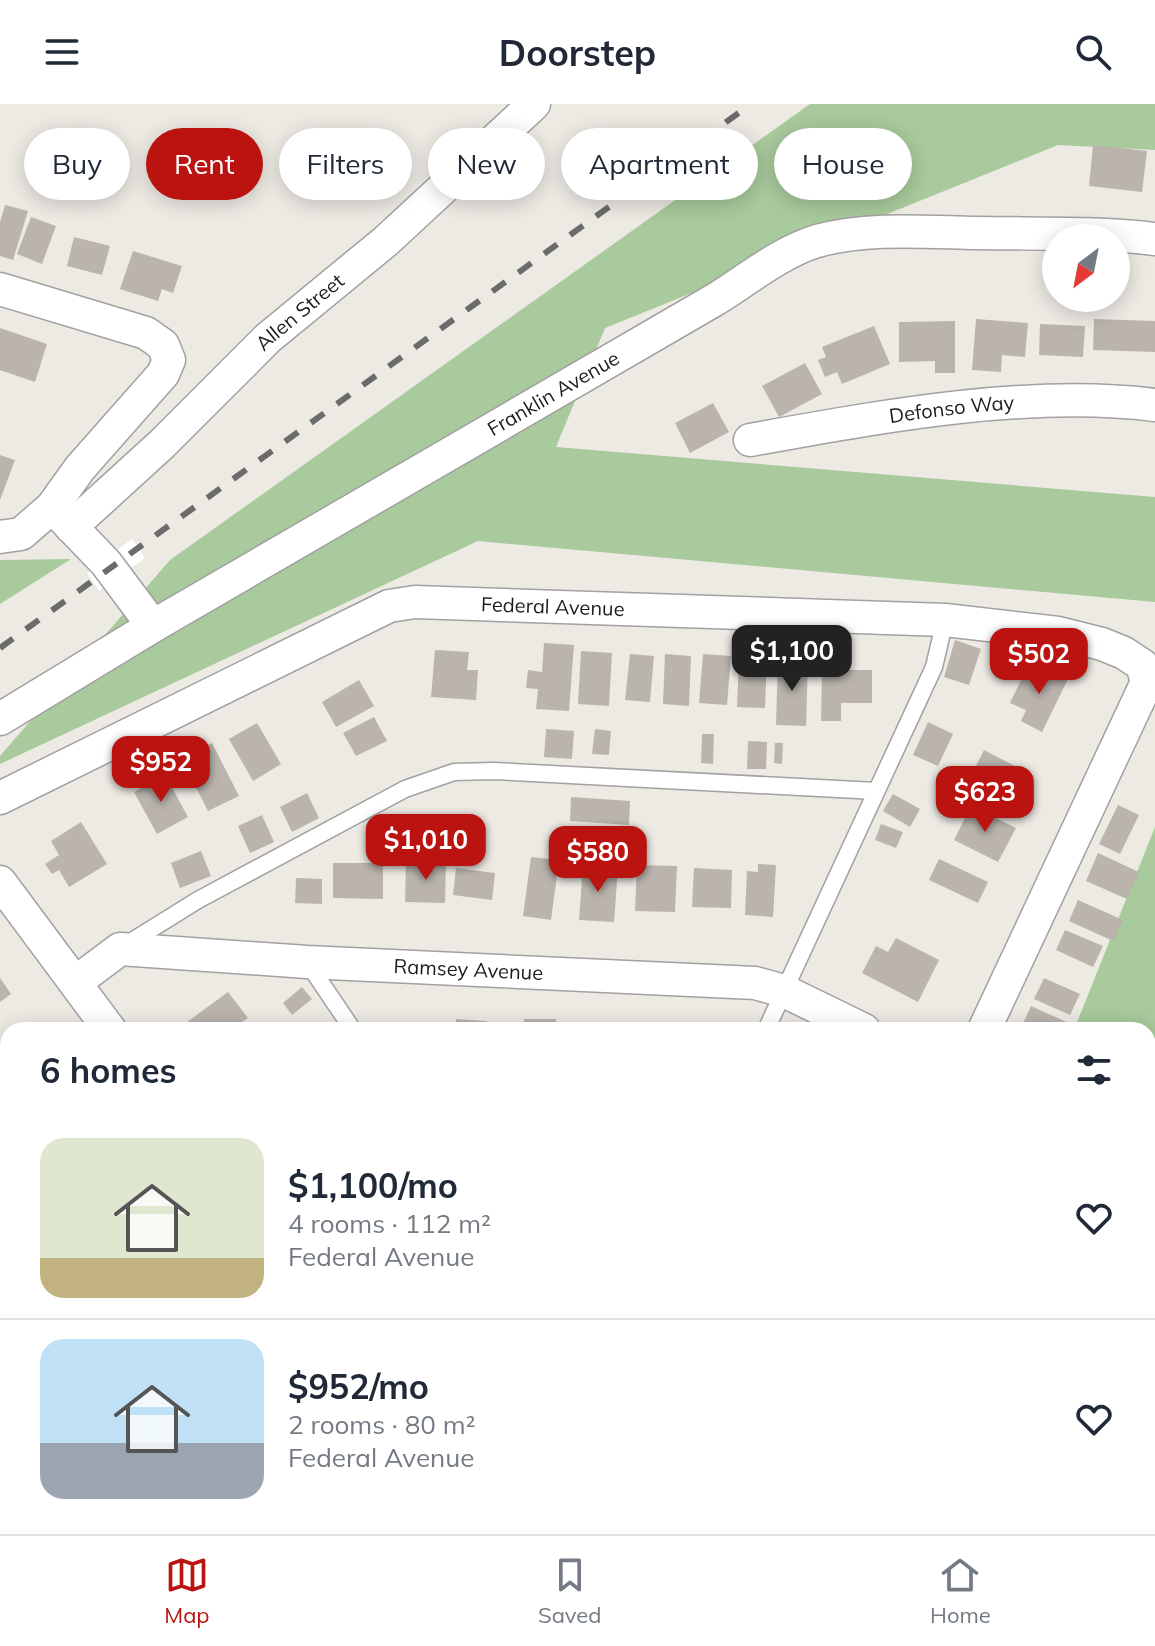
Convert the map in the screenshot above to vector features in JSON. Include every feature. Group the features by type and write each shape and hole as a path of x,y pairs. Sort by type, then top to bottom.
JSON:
{"street":[{"name":"Allen Street","path":"62,517 162,444 268,338 386,241 534,104"},
{"name":"Franklin Avenue","path":"0,719 153,626 716,299 781,258 814,242 847,235 894,232 1116,235 1155,239"},
{"path":"0,289 146,333 163,345 169,360 163,374 80,468 62,517 21,534 0,537"},
{"name":"Defonso Way","path":"750,440 867,419 1005,404 1071,400 1155,405"},
{"path":"62,517 106,563 153,626"},
{"name":"Federal Avenue","path":"0,798 389,606 415,602 945,620 1058,633 1124,653 1142,665 1147,682 988,1022"},
{"path":"0,882 104,1022"},
{"path":"76,982 120,949"},
{"name":"Ramsey Avenue","path":"120,949 307,962 755,983 784,991 848,1022"}],"lane":[{"path":"770,1022 934,667 945,620"},
{"path":"120,949 198,900 405,789 454,772 494,771 876,791"},
{"path":"307,962 348,1022"}],"green space":[{"path":"810,104 1155,104 1155,150 1058,145 605,328 556,447 1155,497 1155,602 478,541 0,764 0,756 170,560 675,200 758,200 758,141 774,130 774,200 912,200 912,128 776,128"},
{"path":"71,559 0,604 0,560"},
{"path":"1155,827 1155,1022 1077,1022"}],"pier":[{"path":"132,539 145,558 99,591 87,573"}],"building":[{"path":"1093,145 1147,151 1142,192 1089,186"},
{"path":"5,205 28,211 13,260 0,256 0,222"},
{"path":"31,217 56,226 42,264 17,254"},
{"path":"74,237 110,246 102,275 67,266"},
{"path":"133,251 182,266 173,293 162,289 158,301 120,289"},
{"path":"976,319 1028,323 1025,357 1002,355 1001,372 972,370"},
{"path":"1094,319 1155,321 1155,352 1093,350"},
{"path":"955,321 955,373 935,373 935,361 899,362 899,322"},
{"path":"1040,324 1085,326 1083,357 1039,355"},
{"path":"874,326 890,364 842,384 837,372 825,377 818,360 826,357 822,347"},
{"path":"0,328 47,344 35,382 0,370"},
{"path":"805,363 822,394 779,417 762,386"},
{"path":"713,403 729,432 690,453 675,423"},
{"path":"0,455 15,460 0,500"},
{"path":"955,640 981,649 969,685 944,677"},
{"path":"544,643 574,645 569,711 536,709 538,689 526,688 528,670 542,672"},
{"path":"435,650 469,652 467,670 478,670 476,700 431,697"},
{"path":"581,651 612,653 609,706 578,704"},
{"path":"630,654 654,656 650,702 625,700"},
{"path":"665,654 691,656 689,706 663,704"},
{"path":"703,654 731,656 727,705 699,703"},
{"path":"739,658 767,659 765,708 737,707"},
{"path":"778,660 808,661 806,726 776,725"},
{"path":"1028,666 1049,676 1054,667 1070,675 1042,732 1021,721 1026,710 1010,703"},
{"path":"822,670 872,670 872,703 841,703 841,721 821,721"},
{"path":"359,680 374,706 336,727 322,702"},
{"path":"374,717 387,741 356,756 343,733"},
{"path":"928,722 953,734 938,766 913,755"},
{"path":"257,723 281,764 253,781 229,739"},
{"path":"546,729 574,731 572,759 544,757"},
{"path":"595,729 611,731 609,755 592,754"},
{"path":"702,734 714,734 713,764 701,763"},
{"path":"748,741 767,742 766,769 747,769"},
{"path":"212,743 239,796 208,811 181,758"},
{"path":"775,743 783,743 782,764 774,763"},
{"path":"984,750 1034,776 1019,806 996,795 991,804 964,790"},
{"path":"165,775 188,817 157,834 134,792"},
{"path":"307,793 319,818 292,832 280,807"},
{"path":"893,794 920,809 910,827 883,811"},
{"path":"571,797 630,801 629,825 570,821"},
{"path":"1118,805 1139,815 1120,854 1099,844"},
{"path":"971,806 1016,828 998,862 954,840"},
{"path":"262,815 274,842 250,853 238,826"},
{"path":"81,822 107,864 69,887 59,870 52,874 45,864 59,855 51,841"},
{"path":"881,824 903,832 896,848 875,840"},
{"path":"201,851 211,876 180,888 171,863"},
{"path":"1098,853 1139,872 1127,899 1086,881"},
{"path":"531,857 559,860 551,920 523,916"},
{"path":"939,859 988,882 978,903 929,880"},
{"path":"406,860 446,861 445,903 405,902"},
{"path":"333,863 383,863 383,899 333,898"},
{"path":"758,864 776,865 773,917 745,915 747,871 758,872"},
{"path":"583,865 618,867 614,922 579,920"},
{"path":"637,865 677,866 675,912 635,911"},
{"path":"456,868 495,873 492,900 453,895"},
{"path":"694,868 732,870 731,908 692,907"},
{"path":"296,878 322,879 322,904 295,903"},
{"path":"1078,900 1123,920 1113,941 1069,921"},
{"path":"1065,930 1103,946 1093,967 1056,950"},
{"path":"896,938 939,960 918,1002 862,973 876,946 888,952"},
{"path":"0,978 11,994 0,1002"},
{"path":"1044,978 1080,994 1070,1015 1034,999"},
{"path":"302,987 312,999 292,1015 283,1003"},
{"path":"228,992 248,1018 242,1022 187,1022"},
{"path":"1031,1006 1067,1022 1024,1022"},
{"path":"456,1019 487,1021 487,1022 456,1022"},
{"path":"524,1019 556,1019 556,1022 524,1022"}],"railway":[{"path":"0,648 751,104"}]}
